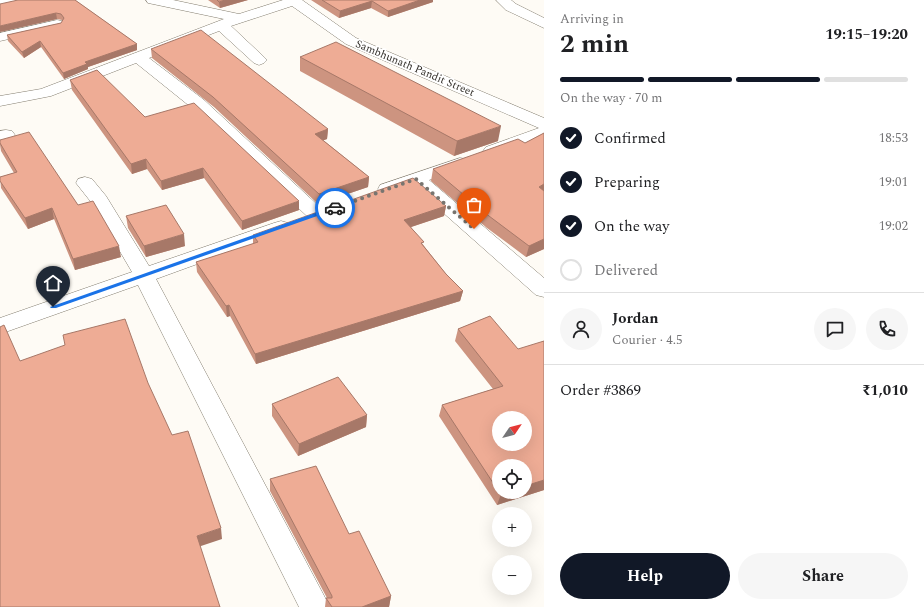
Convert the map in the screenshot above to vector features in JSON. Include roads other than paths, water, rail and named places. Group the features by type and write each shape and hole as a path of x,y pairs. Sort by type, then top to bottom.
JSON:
{"street":[{"path":"0,4 18,0"},
{"path":"153,0 240,18"},
{"path":"1,99 46,93 240,18 294,0"},
{"name":"Sambhunath Pandit Street","path":"294,0 351,41 544,124"},
{"path":"503,0 511,8 544,24"},
{"path":"0,37 57,24"},
{"path":"221,26 260,60"},
{"path":"138,57 198,104 316,214"},
{"path":"372,194 544,132"},
{"path":"416,179 544,290"},
{"path":"85,183 99,200 144,275 315,607"},
{"path":"0,326 337,207"}]}
